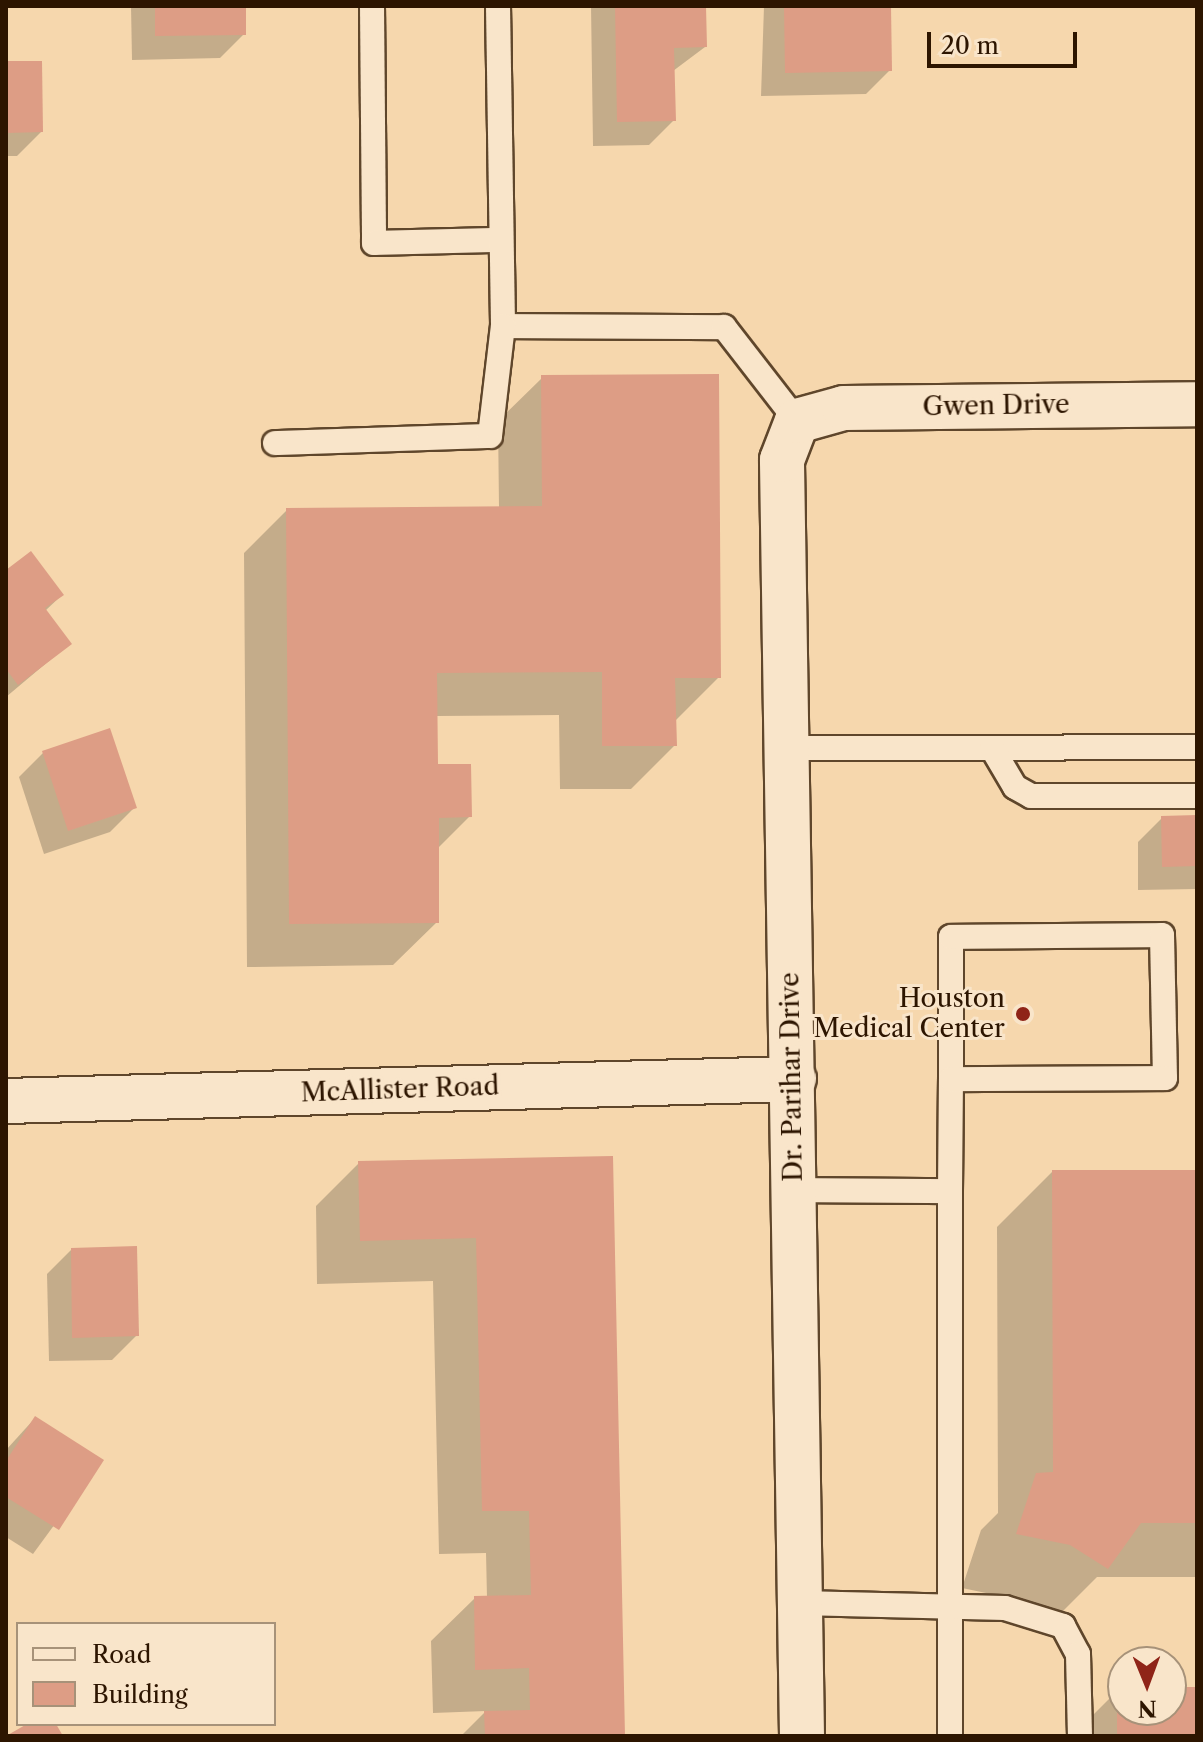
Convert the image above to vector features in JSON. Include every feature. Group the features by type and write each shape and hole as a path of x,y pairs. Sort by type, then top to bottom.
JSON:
{"street":[{"name":"Gwen Drive","path":"797,421 844,408 1197,404"},
{"name":"Dr. Parihar Drive","path":"797,421 782,460 782,748 794,1079 802,1736"},
{"name":"McAllister Road","path":"6,1101 794,1079"}],"lane":[{"path":"372,6 374,243 501,240"},
{"path":"275,443 490,436 503,326 498,6"},
{"path":"503,326 724,327 797,421"},
{"path":"782,748 1197,747"},
{"path":"992,748 1015,787 1031,796 1197,796"},
{"path":"950,1736 951,937 1162,935 1165,1078 951,1079"},
{"path":"795,1190 950,1191"},
{"path":"800,1603 1005,1608 1063,1626 1078,1654 1080,1736"}],"building":[{"path":"155,6 246,6 246,35 155,36"},
{"path":"615,6 706,6 707,47 674,48 676,121 617,122"},
{"path":"784,6 891,6 892,71 785,73"},
{"path":"6,61 42,61 43,132 6,133"},
{"path":"719,374 721,678 675,678 677,746 602,746 602,672 437,673 438,764 471,764 472,817 439,818 439,923 289,924 286,508 542,506 541,375"},
{"path":"31,551 64,595 45,608 72,644 18,685 6,669 6,570"},
{"path":"110,728 137,808 68,831 42,751"},
{"path":"1197,815 1197,866 1162,867 1161,816"},
{"path":"613,1156 625,1736 485,1736 484,1711 530,1710 529,1668 475,1670 474,1596 531,1595 529,1511 482,1511 476,1238 360,1241 358,1161"},
{"path":"1052,1170 1197,1170 1197,1523 1141,1523 1108,1569 1070,1545 1016,1534 1036,1473 1053,1472"},
{"path":"137,1246 139,1336 72,1338 71,1248"},
{"path":"35,1416 104,1460 59,1530 6,1497 6,1461"},
{"path":"1187,1687 1197,1687 1197,1736 1117,1736 1117,1726 1187,1726"},
{"path":"24,1726 57,1726 63,1736 6,1736"}],"place":[{"name":"Houston Medical Center","path":"1023,1014"}]}
